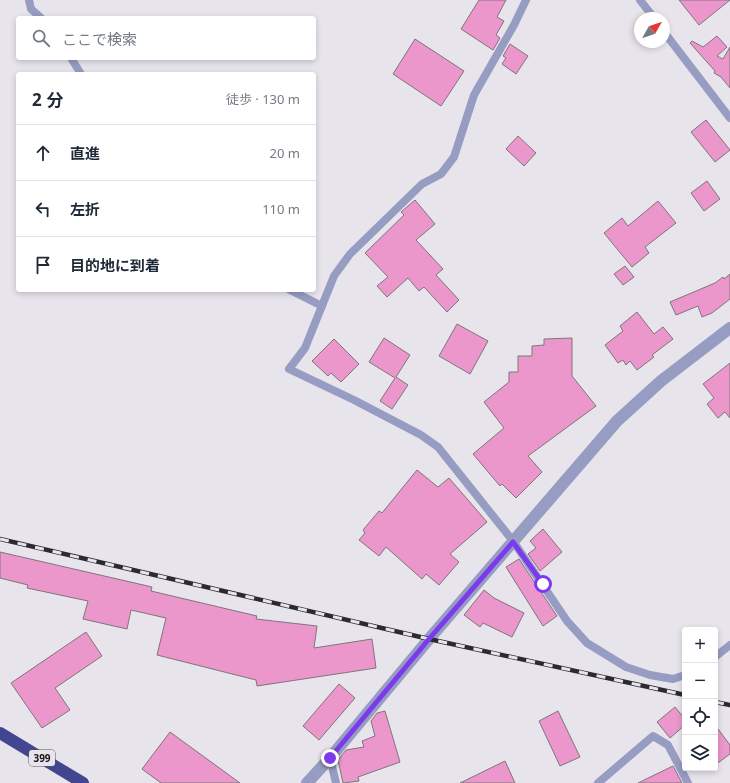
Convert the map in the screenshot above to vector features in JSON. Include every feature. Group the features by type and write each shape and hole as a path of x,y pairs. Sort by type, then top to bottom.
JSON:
{"highway":[{"name":"399","path":"0,733 83,783"}],"street":[{"path":"307,783 330,758 429,639 617,421 662,381 730,328"}],"lane":[{"path":"29,0 31,9 39,16"},
{"path":"526,0 514,25 474,95 454,157 441,174 422,184 350,254 334,276 305,348 289,369 354,400 421,435 438,447 513,542 567,621 587,643 626,667 650,675 673,679 682,676"},
{"path":"640,0 649,12"},
{"path":"670,40 730,118"},
{"path":"72,60 80,72"},
{"path":"294,292 322,306"},
{"path":"718,655 730,645"},
{"path":"598,783 653,736 668,745 688,783"},
{"path":"330,758 336,783"}],"building":[{"path":"479,0 506,0 497,17 504,21 496,35 500,38 493,50 461,29"},
{"path":"679,0 730,0 699,25"},
{"path":"717,36 727,47 717,56 723,59 730,47 730,88 721,77 714,73 715,71 690,43 692,41 703,47"},
{"path":"415,39 464,71 441,106 393,74"},
{"path":"510,44 528,56 516,74 502,64 506,58 503,56"},
{"path":"706,120 730,150 715,162 691,132"},
{"path":"518,136 536,153 524,166 506,149"},
{"path":"707,181 720,199 704,211 691,193"},
{"path":"415,200 435,224 416,240 443,269 436,275 459,300 447,312 424,287 419,291 408,278 387,297 377,286 388,277 365,253 404,215 401,212"},
{"path":"658,201 676,223 645,247 649,253 632,267 604,233 622,218 628,226"},
{"path":"625,266 634,277 623,285 614,274"},
{"path":"730,274 730,299 712,313 702,317 698,306 676,315 670,302 715,283 723,277 724,279"},
{"path":"637,312 654,334 663,327 673,339 652,355 654,357 637,370 630,361 626,365 623,360 618,363 605,345 623,331 620,326"},
{"path":"457,324 488,341 470,374 439,356"},
{"path":"384,338 410,355 396,377 408,385 392,409 380,401 395,378 369,362"},
{"path":"572,338 572,376 596,406 528,456 542,472 516,498 502,484 500,486 473,454 504,428 484,402 509,382 509,372 518,372 518,356 532,356 532,346 544,345 544,339"},
{"path":"334,339 359,364 341,382 331,373 328,376 312,361"},
{"path":"730,363 730,418 725,412 718,418 707,404 714,398 703,384"},
{"path":"417,470 438,487 449,478 487,522 450,554 459,562 439,585 426,574 422,579 386,547 379,556 359,540 365,533 363,530 379,511 382,513"},
{"path":"543,529 562,552 540,571 528,554 536,548 530,541"},
{"path":"0,552 152,587 151,591 257,616 256,619 317,626 314,648 372,639 376,668 257,686 256,680 157,655 166,618 131,610 127,629 83,619 88,601 27,588 28,585 0,578"},
{"path":"519,559 557,616 543,626 506,567"},
{"path":"484,590 494,598 524,613 512,637 483,623 480,627 464,615"},
{"path":"86,632 102,656 55,688 70,710 42,728 11,683"},
{"path":"339,684 355,698 319,740 303,726"},
{"path":"675,707 682,715 682,728 670,738 657,722"},
{"path":"385,711 400,762 358,777 359,781 343,783 338,760 346,750 364,747 362,741 375,736 371,721 377,713"},
{"path":"558,711 580,757 560,766 539,721"},
{"path":"718,729 730,745 730,754 718,763"},
{"path":"170,732 240,783 161,783 142,769"},
{"path":"505,761 515,783 460,783"},
{"path":"673,766 682,783 638,783"}],"railway":[{"path":"0,539 429,639 682,694"},
{"path":"718,703 730,705"}],"route":[{"path":"330,758 429,639 513,542 543,584"}]}
